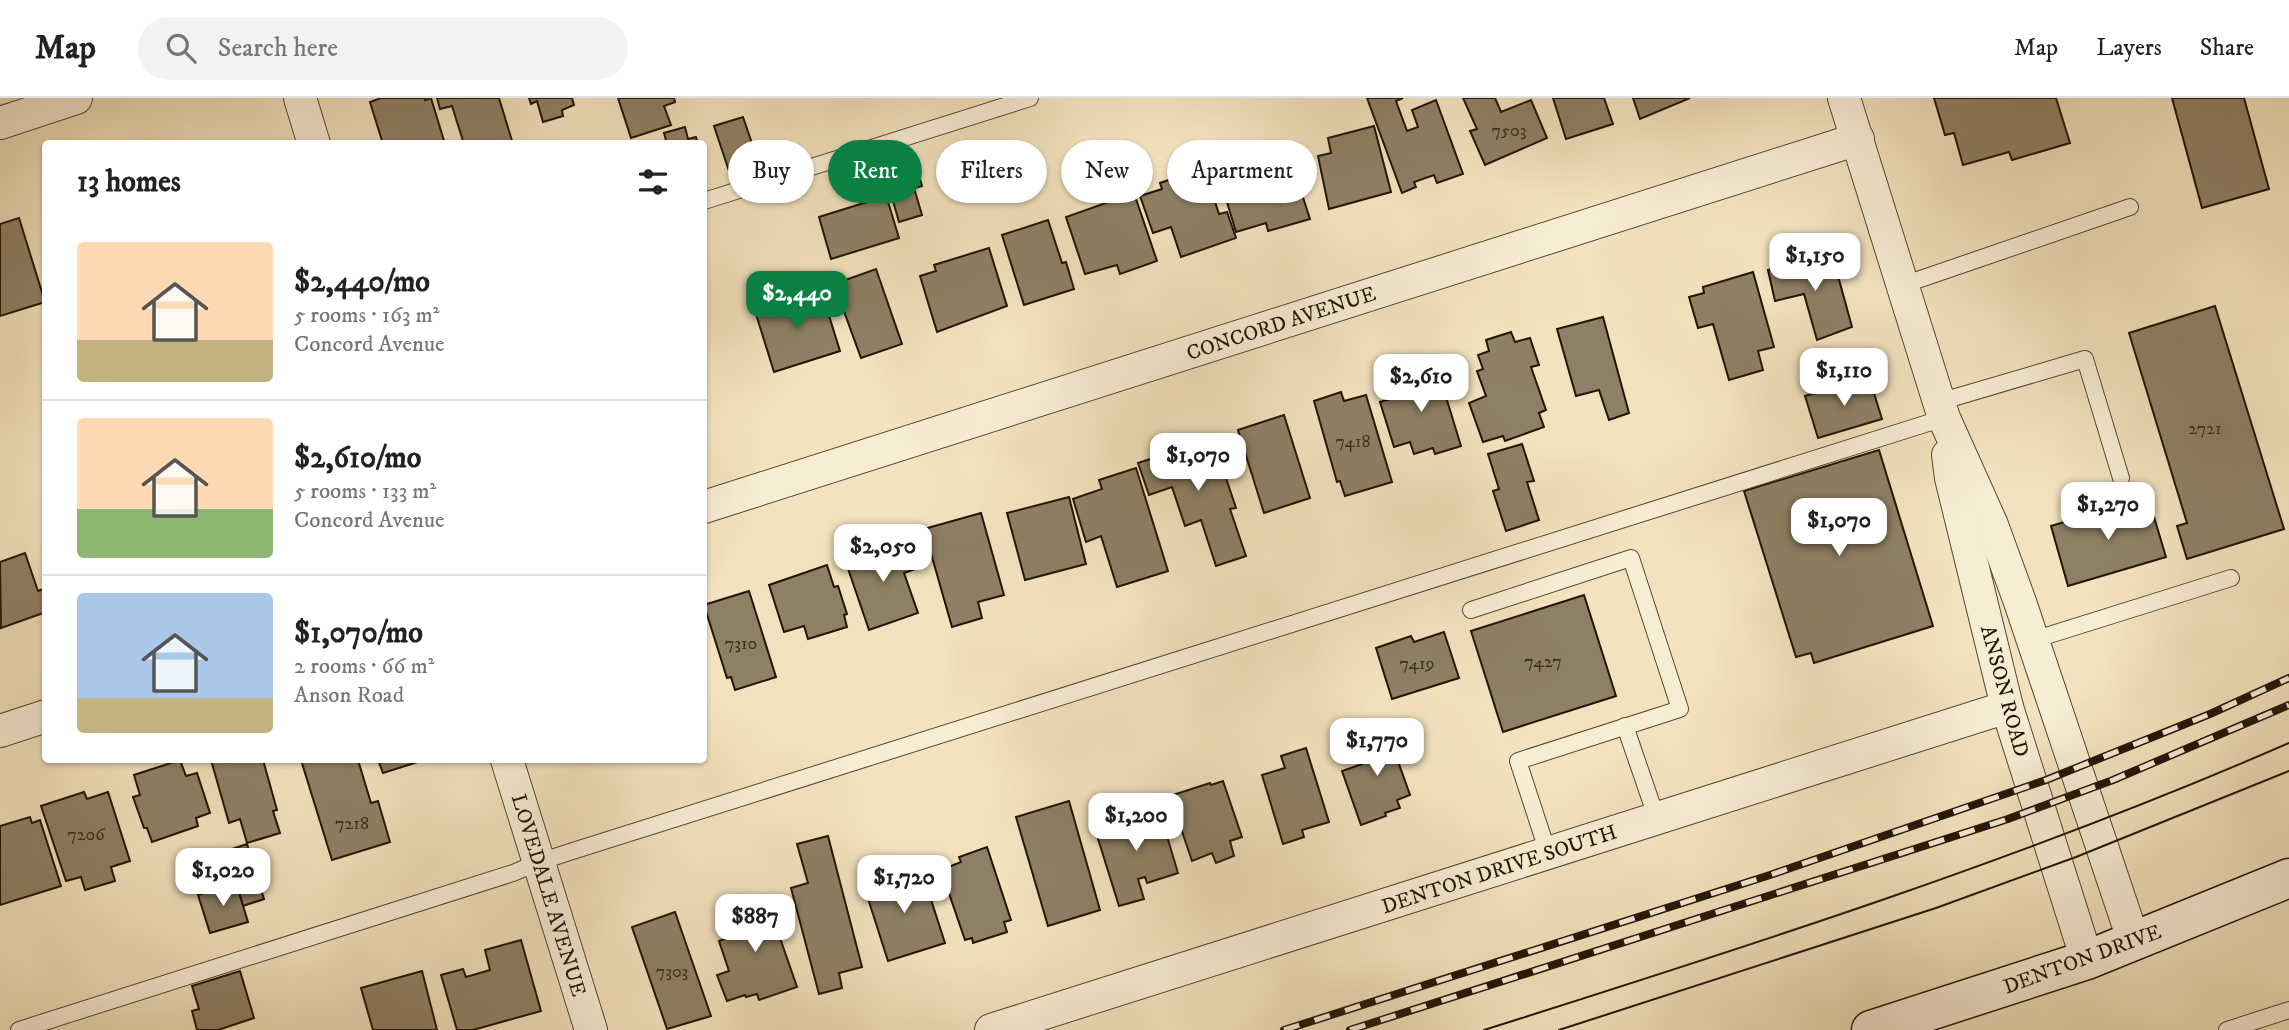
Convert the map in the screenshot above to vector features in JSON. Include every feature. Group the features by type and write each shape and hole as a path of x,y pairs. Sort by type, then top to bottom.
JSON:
{"main road":[{"name":"DENTON DRIVE","path":"1871,1030 2087,960 2289,878"}],"street":[{"path":"0,123 76,98"},
{"path":"300,98 313,140"},
{"name":"ANSON ROAD","path":"1844,98 1941,410 1992,525 2133,942"},
{"name":"CONCORD AVENUE","path":"707,506 1858,139"},
{"name":"ANSON ROAD","path":"1941,410 1951,478 2007,707 2087,960"},
{"name":"DENTON DRIVE SOUTH","path":"991,1030 2007,707"},
{"path":"0,731 42,717"},
{"name":"LOVEDALE AVENUE","path":"508,763 592,1030"}],"lane":[{"path":"707,200 1030,98"},
{"path":"1903,285 2130,207"},
{"path":"19,1030 1941,410 2085,359 2121,478"},
{"path":"1471,610 1631,558 1680,709 1518,761 1548,853"},
{"path":"2033,640 2231,579"},
{"path":"1625,726 1657,819"},
{"path":"2227,1030 2289,1010"}],"building":[{"path":"381,98 431,98 444,140 382,140 370,102"},
{"path":"437,98 499,98 512,140 463,140 452,106 440,109"},
{"path":"529,98 572,98 574,105 562,110 563,116 543,122 537,101 531,104"},
{"path":"618,98 674,98 675,102 664,106 671,125 631,138"},
{"path":"1367,98 1403,98 1396,101 1407,131 1418,127 1412,110 1436,100 1463,174 1437,183 1434,175 1414,182 1416,187 1402,193"},
{"path":"1463,98 1495,98 1501,112 1531,100 1547,138 1485,165 1470,131 1477,129"},
{"path":"1553,98 1604,98 1613,124 1566,139"},
{"path":"1633,98 1690,98 1640,119"},
{"path":"1934,98 2056,98 2070,143 2012,160 2009,152 1963,165 1954,133 1945,135"},
{"path":"2172,98 2244,98 2269,189 2202,208"},
{"path":"743,117 751,140 728,140 728,168 714,126"},
{"path":"1374,126 1391,192 1329,209 1318,156 1331,153 1328,138"},
{"path":"685,127 688,139 696,137 697,140 666,140 664,133"},
{"path":"1167,181 1167,203 1215,203 1219,214 1227,212 1236,238 1181,257 1171,227 1153,233 1142,203 1153,203 1153,192 1162,189 1160,183"},
{"path":"864,203 888,203 899,238 831,259 819,217"},
{"path":"894,203 918,203 922,215 899,222"},
{"path":"1106,203 1137,203 1157,261 1120,274 1117,265 1085,274 1066,217"},
{"path":"1227,203 1305,203 1310,219 1268,231 1266,223 1236,232"},
{"path":"19,218 42,292 42,303 0,316 0,224"},
{"path":"1048,220 1074,289 1024,305 1002,235"},
{"path":"989,248 1007,306 937,332 920,276 936,271 934,265"},
{"path":"1832,254 1852,327 1817,340 1804,294 1775,301 1768,270"},
{"path":"876,269 902,344 861,358 834,284"},
{"path":"1753,272 1774,347 1758,351 1763,370 1729,380 1713,324 1698,328 1689,297 1704,293 1703,287"},
{"path":"821,290 840,351 774,372 755,311"},
{"path":"2215,306 2284,529 2187,559 2177,526 2187,523 2129,333"},
{"path":"1603,317 1629,413 1609,420 1599,390 1576,396 1557,329"},
{"path":"1511,332 1515,342 1530,338 1539,365 1531,367 1546,410 1539,413 1544,427 1505,441 1503,436 1483,442 1469,403 1486,396 1477,371 1483,369 1478,355 1489,351 1486,340"},
{"path":"1441,367 1449,396 1446,397 1461,446 1435,454 1433,448 1414,454 1410,442 1394,447 1380,402 1397,397 1392,382"},
{"path":"1869,377 1882,419 1818,438 1805,396"},
{"path":"1341,392 1344,401 1366,395 1392,482 1345,496 1340,481 1337,482 1314,401"},
{"path":"1284,415 1310,498 1264,513 1238,430"},
{"path":"1213,439 1236,508 1230,509 1246,556 1216,566 1201,520 1185,526 1172,487 1149,495 1138,463 1166,454 1164,447 1186,440 1189,447"},
{"path":"1522,444 1534,481 1527,482 1539,520 1506,531 1493,491 1499,489 1488,454"},
{"path":"1879,450 1933,626 1814,663 1811,653 1796,657 1744,491"},
{"path":"1136,468 1168,571 1117,587 1101,536 1086,542 1073,499 1102,489 1099,480"},
{"path":"1069,497 1086,564 1025,580 1007,513"},
{"path":"2148,497 2166,557 2068,586 2051,526"},
{"path":"981,513 1004,595 978,602 982,618 952,627 924,529"},
{"path":"893,541 898,556 912,551 918,568 904,573 918,613 869,630 844,557"},
{"path":"25,553 38,591 42,590 42,613 1,628 0,562"},
{"path":"827,565 834,587 838,586 847,614 844,615 847,627 808,639 804,626 784,632 769,585"},
{"path":"749,591 776,677 735,690 731,677 727,678 707,615 707,604"},
{"path":"1584,595 1616,696 1503,732 1471,631"},
{"path":"1444,632 1459,678 1392,699 1376,648 1411,636 1414,642"},
{"path":"1384,722 1410,795 1397,800 1400,808 1361,825 1342,771 1373,760 1362,730"},
{"path":"1306,748 1329,822 1302,830 1304,837 1283,844 1262,775 1285,768 1281,756"},
{"path":"171,763 181,763 186,776 197,773 210,813 196,818 198,826 152,842 133,797 140,795 134,775"},
{"path":"212,763 264,763 277,810 273,811 280,833 247,843 240,819 229,823"},
{"path":"302,763 359,763 371,803 378,801 390,842 332,860"},
{"path":"379,763 415,763 383,773"},
{"path":"1223,781 1242,837 1230,841 1234,856 1216,863 1212,853 1192,861 1170,796"},
{"path":"84,792 87,799 108,792 130,861 111,867 115,881 85,890 81,877 66,881 41,806"},
{"path":"1069,801 1100,910 1048,926 1016,817"},
{"path":"1158,806 1178,873 1147,883 1145,877 1138,879 1144,899 1119,906 1094,826"},
{"path":"30,817 32,823 40,820 61,886 0,905 0,826"},
{"path":"828,836 862,967 839,973 842,988 819,994 791,888 808,883 797,844"},
{"path":"247,844 264,899 243,906 226,851"},
{"path":"987,847 1011,920 1004,922 1007,932 973,943 972,938 965,940 941,870 961,862 959,857"},
{"path":"915,870 919,882 925,881 945,943 888,961 864,886"},
{"path":"236,883 248,922 210,933 198,895"},
{"path":"765,895 797,987 759,1000 757,994 727,1001 717,975 729,971 719,941 735,935 726,908"},
{"path":"675,912 711,1016 667,1029 632,927"},
{"path":"521,940 541,1011 473,1030 457,1030 441,975 463,969 466,977 490,970 485,950"},
{"path":"240,971 254,1018 218,1030 197,1030 192,1011 199,1009 192,986"},
{"path":"422,971 437,1030 373,1030 361,988"}],"tram line":[{"path":"1484,1030 1891,897 2091,824 2289,743"},
{"path":"1559,1030 1936,908 2076,857 2289,771"}],"railway":[{"path":"1284,1030 1770,875 2046,780 2210,714 2289,678"},
{"path":"1350,1030 2008,819 2113,780 2289,705"}]}
